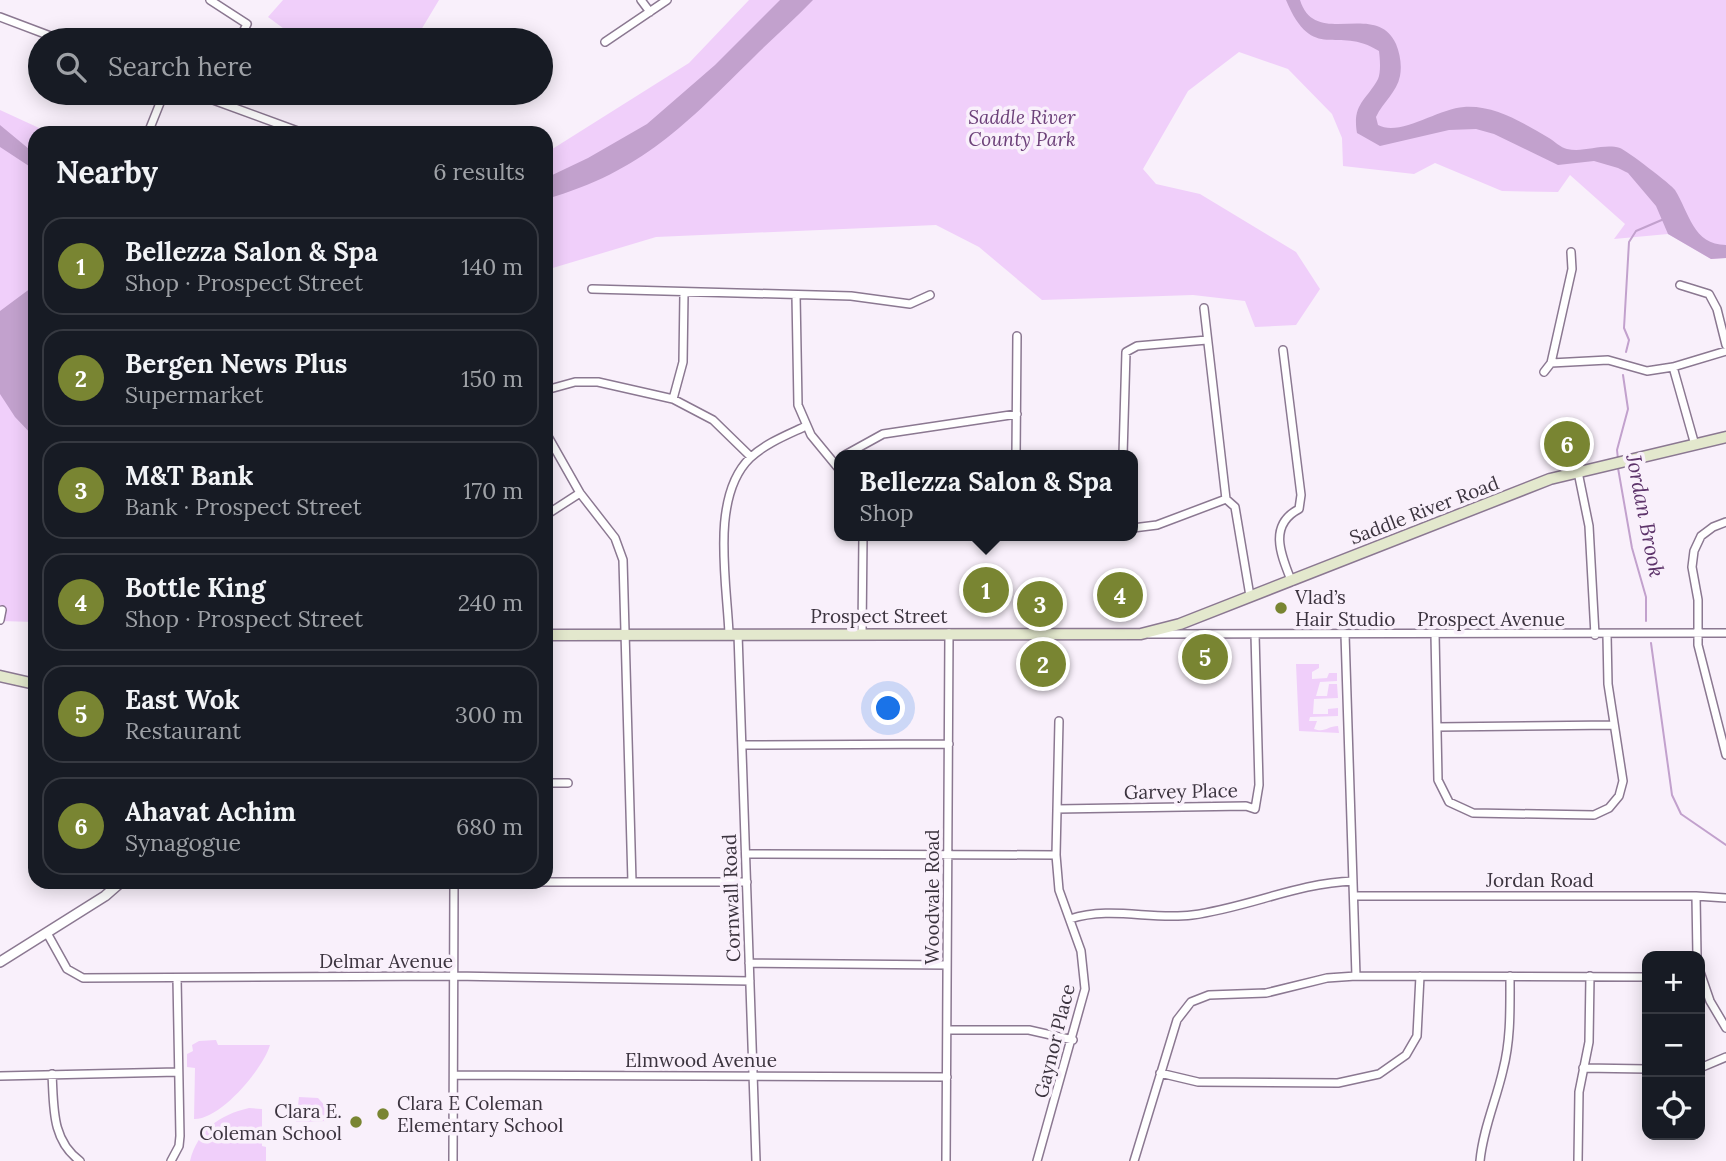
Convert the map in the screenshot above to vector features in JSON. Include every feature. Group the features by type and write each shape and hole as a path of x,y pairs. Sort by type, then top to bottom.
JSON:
{"main road":[{"name":"Saddle River Road","path":"1141,634 1180,624 1550,480 1726,437"},
{"name":"Prospect Street","path":"553,635 1141,634"},
{"path":"0,676 28,682"}],"street":[{"path":"210,0 247,24 245,28"},
{"path":"641,0 650,12"},
{"path":"605,42 667,0"},
{"path":"0,17 29,28"},
{"path":"151,126 159,105"},
{"path":"238,105 287,126"},
{"path":"1544,372 1551,363 1572,269 1571,252"},
{"path":"1551,363 1608,360 1647,371 1673,367 1726,348 1717,309 1709,294 1680,285"},
{"path":"592,289 852,296 910,304 930,295"},
{"path":"673,398 683,362 684,293"},
{"path":"796,295 796,394 806,426 834,460"},
{"path":"1203,308 1226,499 1236,507 1250,596"},
{"path":"1016,450 1017,335"},
{"path":"1124,450 1126,352 1137,345 1208,340"},
{"path":"1283,350 1301,495 1299,509 1288,516 1279,533 1280,552 1291,580"},
{"path":"1673,367 1695,445"},
{"path":"553,388 575,382 597,382 673,398 713,420 751,457 773,442 806,426"},
{"path":"854,450 883,434 1017,414"},
{"path":"553,445 580,493 620,549 624,572 632,882"},
{"name":"Cornwall Road","path":"751,457 734,481 726,505 742,745 756,1161"},
{"path":"1578,472 1589,526 1595,635"},
{"path":"553,510 580,493"},
{"path":"1138,527 1157,525 1226,499"},
{"path":"1726,522 1707,531 1694,551 1692,568 1698,600 1698,645 1723,731 1726,755"},
{"path":"862,633 863,541"},
{"path":"0,620 2,610"},
{"name":"Woodvale Road","path":"947,1161 949,633"},
{"name":"Prospect Avenue","path":"1255,634 1726,633"},
{"name":"Prospect Street","path":"1141,634 1255,634"},
{"name":"Garvey Place","path":"1058,809 1246,806 1255,809 1259,785 1255,634"},
{"path":"1345,634 1356,975"},
{"path":"1435,634 1438,780 1444,795 1455,807 1473,813 1594,815 1609,808 1621,790 1608,684 1607,635"},
{"name":"Gaynor Place","path":"1037,1161 1083,1004 1085,976 1070,919 1059,890 1056,855 1059,721"},
{"path":"1437,727 1614,724"},
{"path":"742,745 948,744"},
{"path":"553,783 568,783"},
{"path":"746,854 1056,855"},
{"path":"1070,919 1101,911 1159,917 1189,915 1250,903 1320,882 1353,881"},
{"path":"553,882 747,882"},
{"path":"0,962 113,889"},
{"path":"453,1161 454,889"},
{"name":"Jordan Road","path":"1354,896 1726,898"},
{"path":"1696,896 1697,951"},
{"name":"Delmar Avenue","path":"47,933 67,969 77,976 453,976 750,981"},
{"path":"749,963 947,965"},
{"path":"1135,1161 1177,1020 1183,1010 1201,997 1276,992 1327,978 1356,975 1642,977"},
{"path":"1160,1073 1198,1082 1324,1083 1351,1082 1379,1074 1406,1055 1417,1037 1420,976"},
{"path":"1480,1161 1483,1134 1506,1056 1510,976"},
{"path":"1577,1161 1583,1068 1589,1042 1590,976"},
{"path":"171,1161 179,1146 177,978"},
{"path":"1705,985 1726,1028"},
{"path":"947,1030 1029,1030 1073,1040"},
{"path":"1705,1066 1726,1057"},
{"path":"1583,1068 1642,1069"},
{"path":"0,1076 178,1072"},
{"path":"52,1074 57,1131 66,1149 79,1161"},
{"name":"Elmwood Avenue","path":"454,1075 947,1077"}],"green space":[{"path":"283,0 439,0 422,28 283,28 268,17"},
{"name":"Saddle River County Park","path":"749,0 1726,0 1726,258 1711,259 1668,234 1614,239 1625,224 1570,175 1558,192 1502,191 1435,163 1414,174 1343,166 1342,138 1332,114 1288,69 1239,52 1188,91 1143,169 1156,184 1200,194 1296,252 1320,289 1296,325 1255,327 1245,301 1193,295 1042,300 979,247 936,225 656,237 553,268 553,149 689,63"},
{"path":"0,110 35,126 28,126 28,622 0,621"},
{"path":"1296,664 1319,664 1319,668 1312,672 1312,679 1327,678 1329,673 1337,673 1337,681 1320,682 1316,696 1327,696 1329,684 1337,684 1338,698 1314,699 1313,714 1328,714 1328,709 1338,708 1338,716 1310,717 1309,721 1317,721 1314,729 1318,730 1338,726 1339,733 1299,731"},
{"path":"216,1040 218,1045 270,1045 259,1067 228,1102 204,1117 194,1119 195,1068 187,1067 187,1054 193,1051 192,1045 199,1041"},
{"path":"299,1097 318,1098 327,1108 327,1121 296,1122"},
{"path":"249,1108 262,1109 262,1146 266,1147 266,1161 190,1161 204,1132 228,1115"}],"shaded area":[{"path":"780,0 813,0 707,103 661,142 610,175 553,197 553,175 647,124 715,65"},
{"path":"1286,0 1300,0 1308,14 1319,21 1375,25 1387,31 1396,44 1401,68 1396,87 1376,117 1378,125 1397,128 1453,109 1475,107 1508,116 1565,148 1620,148 1675,190 1699,233 1715,244 1726,245 1726,258 1711,259 1668,234 1656,206 1628,173 1618,168 1594,161 1558,165 1494,134 1476,129 1449,130 1380,146 1357,133 1358,109 1379,76 1379,51 1351,41 1316,38 1306,32 1296,20"},
{"path":"0,125 28,148 28,165 0,147"},
{"path":"28,290 28,431 0,394 0,311"}],"waterway":[{"name":"Jordan Brook","path":"1626,352 1629,340 1624,328 1629,242 1636,231 1664,219"},
{"name":"Jordan Brook","path":"1618,459 1617,450 1628,409 1623,375"},
{"name":"Jordan Brook","path":"1618,468 1632,548 1646,597 1646,621"},
{"name":"Jordan Brook","path":"1651,643 1672,795 1681,814 1726,845"}],"place":[{"name":"Ahavat Achim","path":"1567,444"},
{"name":"Bellezza Salon & Spa","path":"986,590"},
{"name":"Bottle King","path":"1120,595"},
{"name":"M&T Bank","path":"1040,604"},
{"name":"Vlad’s Hair Studio","path":"1281,608"},
{"name":"East Wok","path":"1205,657"},
{"name":"Bergen News Plus","path":"1043,664"},
{"name":"Clara E Coleman Elementary School","path":"383,1114"},
{"name":"Clara E. Coleman School","path":"356,1122"}]}
